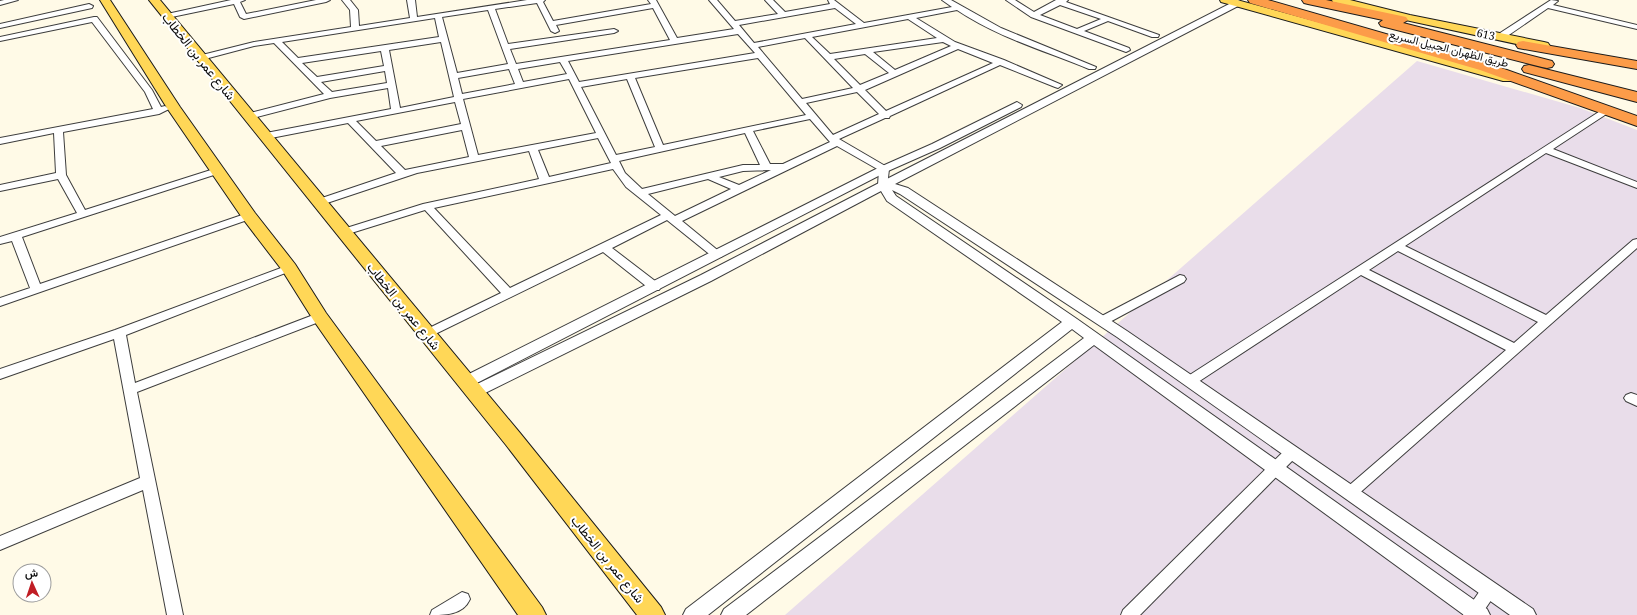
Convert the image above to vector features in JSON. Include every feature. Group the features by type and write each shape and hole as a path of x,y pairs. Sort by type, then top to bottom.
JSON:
{"highway":[{"path":"1254,0 1485,66 1637,122"},
{"name":"طريق الظهران الجبيل السريع","path":"1261,0 1637,97"},
{"name":"طريق الظهران الجبيل السريع","path":"1296,0 1637,87"},
{"path":"1308,0 1468,34 1637,65"}],"main road":[{"name":"شارع عمر بن الخطاب","path":"154,0 470,387 652,615"},
{"path":"1225,0 1448,61 1637,122"},
{"name":"613","path":"1337,0 1500,38 1637,65"},
{"path":"93,2 167,109 217,171 289,268 320,317 533,615"}],"street":[{"path":"0,3 14,0"},
{"path":"166,16 238,0 244,17 326,0"},
{"path":"346,0 354,10 354,29"},
{"path":"413,0 414,20"},
{"path":"201,58 254,44 540,0 552,23 558,39"},
{"path":"713,0 835,141 894,187 904,192 1102,321 1526,615"},
{"path":"769,0 783,15"},
{"path":"830,0 862,25"},
{"path":"946,0 957,8 1002,31 1092,67"},
{"path":"1010,0 1034,14 1126,50"},
{"path":"470,387 706,278 936,146 1225,0"},
{"path":"1500,38 1556,0"},
{"path":"1034,14 1062,1 1107,19 1155,35"},
{"path":"0,26 93,2 94,19 149,92 167,109"},
{"path":"454,76 563,59 615,32 654,3 675,41"},
{"path":"470,387 716,255 883,177 1237,4"},
{"path":"552,23 675,41 783,15 837,6"},
{"path":"1548,6 1637,27"},
{"path":"283,16 290,11 287,8"},
{"path":"491,8 520,86"},
{"path":"752,46 957,8"},
{"path":"438,16 474,159"},
{"path":"910,17 944,39 958,46 1058,85"},
{"path":"0,39 94,19"},
{"path":"1078,31 1107,19"},
{"path":"1171,27 1182,31"},
{"path":"505,47 615,32"},
{"path":"807,36 886,116"},
{"path":"296,61 444,39"},
{"path":"828,57 944,39"},
{"path":"276,41 330,95"},
{"path":"800,102 860,90 958,46"},
{"path":"385,48 396,111"},
{"path":"866,51 895,74"},
{"path":"266,136 520,86 573,80 630,77 760,55"},
{"path":"563,59 600,135 630,185 716,255"},
{"path":"426,334 604,247 739,189 886,116 1001,62"},
{"path":"315,80 389,68"},
{"path":"630,77 660,148"},
{"path":"249,116 330,95 392,85"},
{"path":"0,142 167,109"},
{"path":"1190,382 1605,111"},
{"path":"344,232 427,206 545,180 615,162 660,148 812,116"},
{"path":"350,120 403,174"},
{"path":"375,144 466,126"},
{"path":"58,130 61,175 82,215"},
{"path":"748,130 766,167"},
{"path":"320,202 415,170 600,135"},
{"path":"534,148 545,180"},
{"path":"1546,150 1637,185"},
{"path":"639,193 743,168 787,166"},
{"path":"0,242 217,171"},
{"path":"0,188 61,175"},
{"path":"709,176 739,189"},
{"path":"883,177 891,198 1072,322 1475,614 1490,590"},
{"path":"427,206 509,294"},
{"path":"0,302 249,216"},
{"path":"16,236 37,290"},
{"path":"1350,493 1637,242"},
{"path":"1397,246 1547,321"},
{"path":"604,247 654,287"},
{"path":"0,374 118,333 289,268"},
{"path":"1361,270 1514,349"},
{"path":"1102,321 1180,279"},
{"path":"130,390 320,317"},
{"path":"693,615 1072,322"},
{"path":"118,333 175,615"},
{"path":"731,615 1094,338"},
{"path":"1129,615 1292,452"},
{"path":"0,543 148,481"},
{"path":"438,615 462,599"}],"shaded area":[{"path":"1417,61 1580,108 1637,130 1637,615 785,615"}]}
